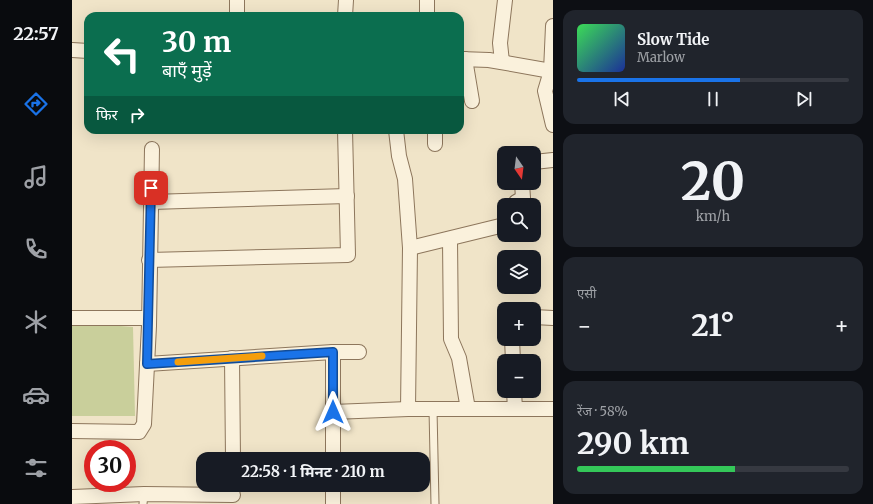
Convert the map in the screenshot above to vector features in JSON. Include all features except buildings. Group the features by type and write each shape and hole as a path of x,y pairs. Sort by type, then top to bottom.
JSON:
{"street":[{"path":"236,0 237,12"},
{"path":"345,12 346,0"},
{"path":"427,0 427,12"},
{"path":"502,62 500,43 505,0"},
{"path":"553,26 550,71 545,91 553,125"},
{"path":"72,50 84,51"},
{"path":"464,59 502,62 550,71"},
{"path":"464,64 472,101"},
{"path":"149,260 348,255 346,134"},
{"path":"396,134 399,156 405,179 410,248 408,409"},
{"path":"72,431 139,432 144,424 147,364 152,149"},
{"path":"541,161 553,160"},
{"path":"150,202 347,196"},
{"path":"410,248 450,240 497,227"},
{"path":"450,240 451,339 460,358 468,409"},
{"path":"541,317 553,318"},
{"path":"72,318 148,318"},
{"path":"147,364 333,352 359,352"},
{"path":"333,352 333,452"},
{"path":"232,358 233,452"},
{"path":"514,398 515,409"},
{"path":"333,412 408,409 553,409"},
{"path":"333,492 333,504"},
{"path":"72,498 143,499 233,495"}],"lane":[{"path":"433,409 434,504"}],"green space":[{"path":"72,322 133,327 135,416 72,416"}],"slow traffic":[{"path":"178,362 262,356"}],"route":[{"path":"151,188 147,364 333,352 333,412"}]}
